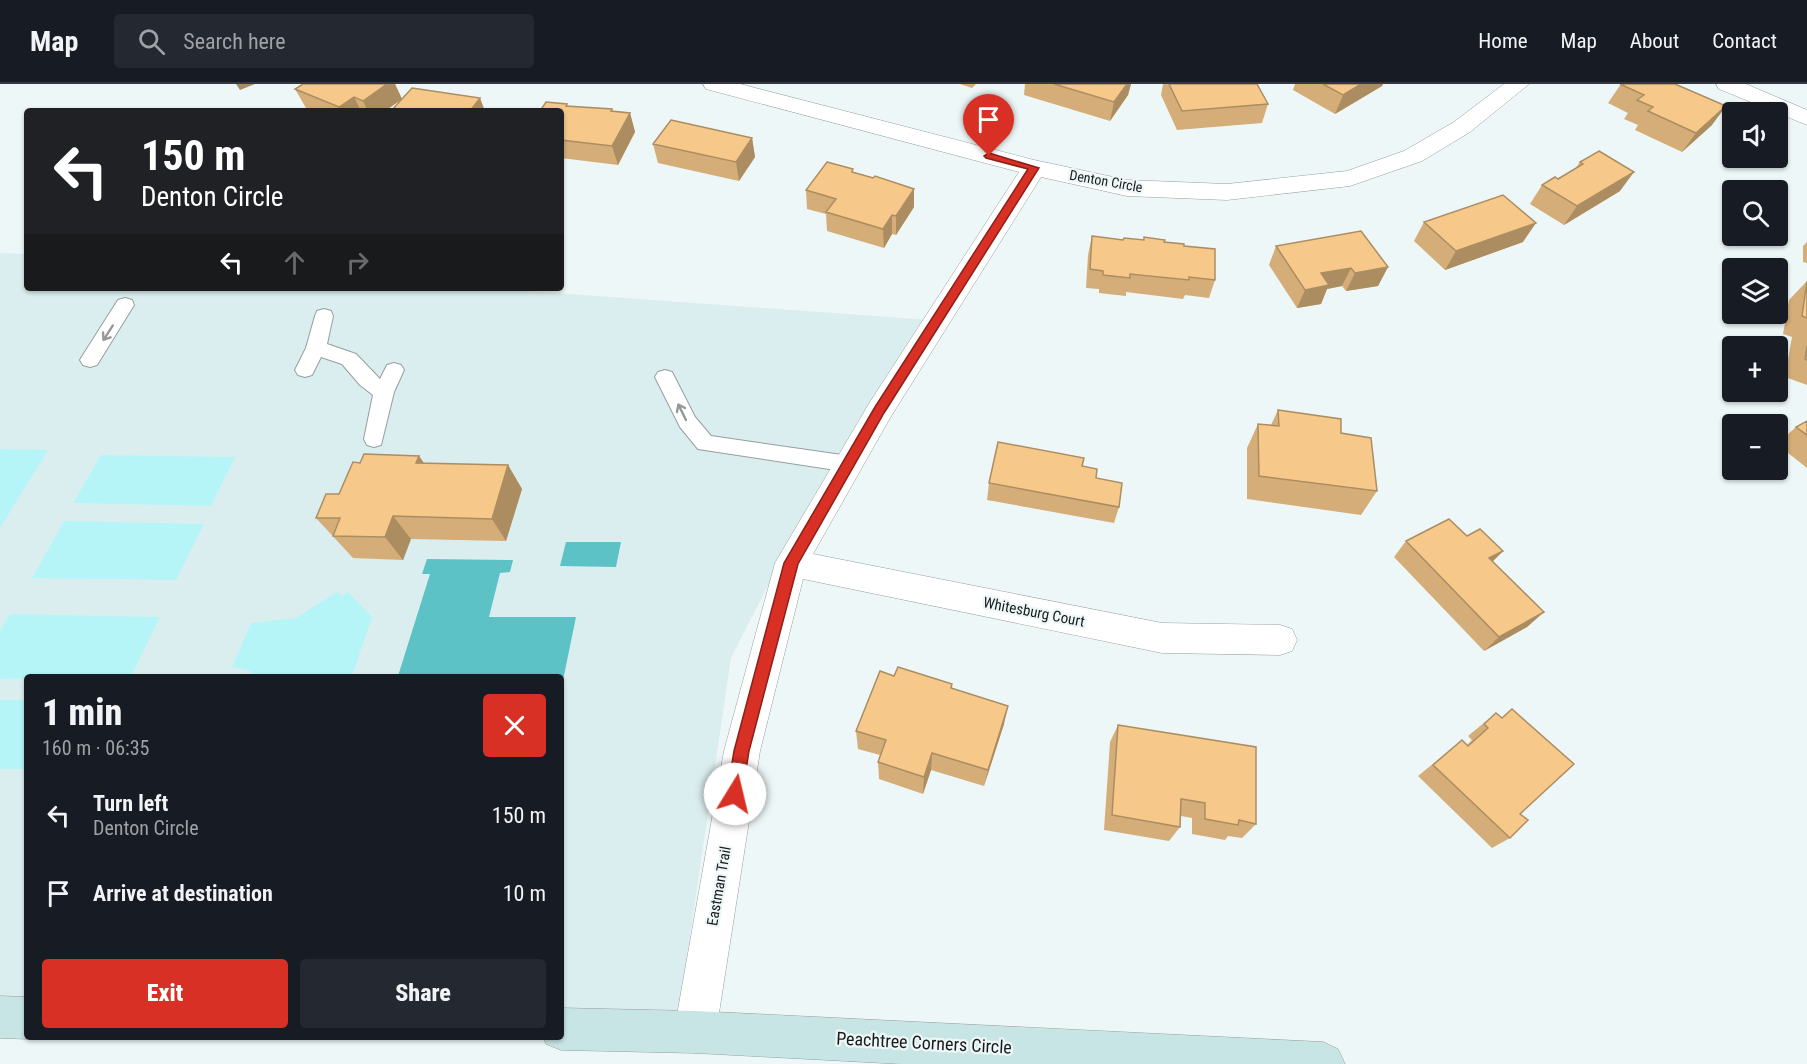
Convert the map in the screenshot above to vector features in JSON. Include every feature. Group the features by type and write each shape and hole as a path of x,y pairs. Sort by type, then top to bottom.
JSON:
{"street":[{"name":"Denton Circle","path":"714,84 1034,168 1127,188 1227,192 1350,178 1413,156 1462,127 1504,87"},
{"path":"1727,84 1807,118"},
{"name":"Eastman Trail","path":"695,1032 742,751 791,563 880,410 1034,168"},
{"name":"Whitesburg Court","path":"791,563 1162,638 1280,639"},
{"path":"0,1017 24,1018"},
{"name":"Peachtree Corners Circle","path":"564,1029 695,1032 1323,1064"}],"lane":[{"path":"90,360 125,306"},
{"path":"305,370 316,348 324,316"},
{"path":"316,348 349,359 367,380 384,392"},
{"path":"374,439 384,392 394,370"},
{"path":"665,377 687,422 705,443 849,464"}],"shaded area":[{"path":"0,253 24,254 24,291 529,291 944,321 814,495 731,658 676,1031 564,1030 564,674 24,674 24,1026 0,1026"},
{"path":"0,449 48,450 0,528"},
{"path":"101,455 235,457 211,506 73,503"},
{"path":"64,521 204,524 176,580 32,578"},
{"path":"566,542 621,542 616,567 560,566"},
{"path":"427,559 513,560 510,572 500,573 489,617 576,617 564,675 399,674 430,574 422,574"},
{"path":"337,592 342,596 348,592 372,617 353,674 252,674 250,671 232,667 251,623 296,618"},
{"path":"10,614 160,617 132,674 24,674 24,678 0,679 0,631"},
{"path":"0,700 24,700 24,769 0,769"}],"building":[{"path":"303,84 387,84 363,101 354,97 339,107 295,89"},
{"path":"1054,84 1127,84 1114,102"},
{"path":"1169,84 1257,84 1268,104 1182,111"},
{"path":"1323,84 1361,84 1343,95"},
{"path":"1620,84 1675,84 1722,104 1722,110 1696,133 1648,111 1653,107 1637,100 1644,95"},
{"path":"412,88 480,98 472,108 394,108"},
{"path":"546,102 630,113 612,146 564,140 564,108 542,108"},
{"path":"671,120 752,138 736,162 653,144"},
{"path":"1599,151 1634,172 1577,206 1542,185 1555,177 1558,179"},
{"path":"827,162 853,169 852,172 873,178 875,176 914,189 896,216 892,215 883,229 826,212 836,199 806,190"},
{"path":"1503,195 1536,223 1456,251 1424,222"},
{"path":"1361,231 1388,267 1355,273 1351,268 1321,273 1329,285 1305,290 1276,246"},
{"path":"1092,236 1123,240 1124,238 1144,240 1144,237 1184,244 1184,246 1215,249 1215,280 1189,277 1189,280 1130,274 1130,278 1103,275 1103,271 1090,269"},
{"path":"1807,281 1807,318 1802,316"},
{"path":"1278,410 1341,419 1341,433 1371,438 1377,491 1259,476 1258,424 1279,426"},
{"path":"1807,421 1807,435 1796,427"},
{"path":"998,442 1084,458 1082,466 1097,469 1096,478 1122,483 1119,507 989,483"},
{"path":"364,454 419,456 416,463 508,465 492,519 393,516 385,537 333,536 340,518 316,518 326,494 339,494 353,462 360,463"},
{"path":"1449,519 1467,536 1480,529 1503,551 1489,558 1544,612 1499,637 1406,541"},
{"path":"898,667 952,684 951,688 1008,706 988,770 932,753 924,777 878,762 886,740 856,731 880,671 894,676"},
{"path":"1512,709 1574,764 1520,814 1528,820 1510,838 1433,765 1462,740 1468,746 1488,728 1484,724 1496,713 1502,718"},
{"path":"1118,725 1256,747 1256,824 1239,820 1238,825 1205,819 1205,803 1181,799 1180,827 1112,815"}],"route":[{"path":"735,794 742,751 791,563 880,410 1034,168 989,156"}]}
